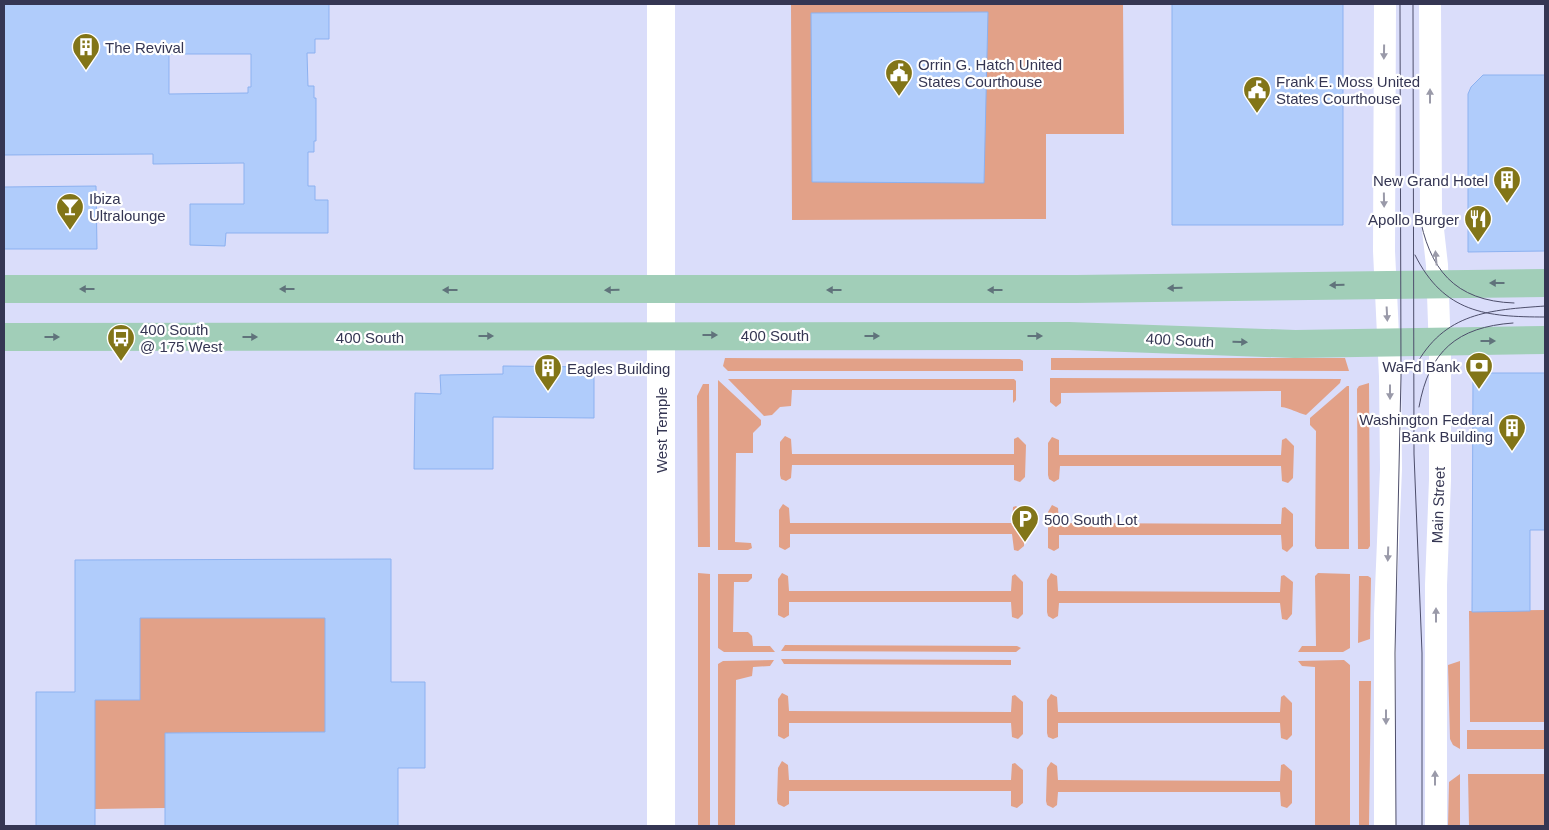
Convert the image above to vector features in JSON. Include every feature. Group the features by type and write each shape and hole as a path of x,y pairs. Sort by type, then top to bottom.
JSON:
{"main road":[{"name":"West Temple","path":"661,4 662,826"},
{"path":"4,289 1067,289 1545,283"},
{"name":"400 South","path":"4,337 1069,336 1296,344 1545,340"}],"street":[{"path":"1385,4 1383,116 1391,469 1386,614 1385,826"},
{"name":"Main Street","path":"1430,4 1431,212 1438,284 1440,342 1440,480 1436,585 1436,826"}],"shaded area":[{"path":"791,4 1123,4 1124,134 1046,134 1046,219 792,220"},
{"path":"725,358 1020,359 1023,361 1023,371 728,371 723,366"},
{"path":"1051,358 1345,358 1349,371 1051,370"},
{"path":"1050,378 1341,379 1340,383 1306,415 1281,407 1281,391 1061,393 1061,403 1056,407 1050,402"},
{"path":"728,379 1014,379 1016,381 1016,400 1013,403 1013,390 792,390 791,406 780,407 772,415 764,416"},
{"path":"718,380 761,420 761,425 753,433 753,453 736,453 735,542 751,543 752,548 748,550 718,550"},
{"path":"1369,383 1370,546 1368,549 1358,549 1357,389 1359,386"},
{"path":"703,384 709,384 710,547 698,547 697,396"},
{"path":"1349,386 1349,549 1317,549 1315,546 1316,431 1310,425 1310,418"},
{"path":"785,436 791,439 792,454 1014,454 1014,439 1018,437 1026,445 1025,477 1020,482 1014,480 1014,465 792,465 791,478 786,481 781,479 780,475 780,442"},
{"path":"1052,437 1059,440 1059,455 1281,455 1282,440 1286,438 1294,446 1293,478 1288,483 1282,481 1281,466 1060,466 1059,479 1054,482 1049,479 1048,475 1048,443"},
{"path":"783,504 789,508 790,523 1012,523 1013,507 1016,506 1024,513 1024,546 1018,551 1014,550 1012,534 790,534 790,547 785,550 779,547 779,510"},
{"path":"1052,505 1058,508 1059,523 1281,524 1282,508 1285,507 1293,514 1293,546 1287,552 1282,549 1281,535 1059,535 1059,548 1054,551 1048,548 1048,512"},
{"path":"698,573 710,574 710,826 698,826"},
{"path":"782,573 788,576 789,591 1011,591 1012,576 1015,574 1023,582 1023,614 1018,619 1012,617 1011,602 789,602 789,615 784,618 778,615 778,579"},
{"path":"1051,573 1057,576 1058,591 1280,592 1281,576 1284,575 1293,582 1292,614 1287,620 1282,619 1280,603 1059,603 1058,616 1053,619 1048,616 1047,612 1047,580"},
{"path":"1318,573 1350,574 1350,648 1343,652 1298,652 1302,646 1316,646 1315,576"},
{"path":"718,574 752,574 752,578 748,582 734,582 733,632 748,632 752,636 753,646 770,646 775,652 724,652 718,648"},
{"path":"1359,576 1371,578 1370,639 1358,643"},
{"path":"1545,610 1545,722 1470,722 1469,611"},
{"path":"140,618 325,618 325,732 165,733 165,808 95,809 95,700 140,699"},
{"path":"785,645 1017,646 1021,648 1016,652 781,651"},
{"path":"781,659 1011,660 1011,665 784,664"},
{"path":"774,660 770,666 753,667 752,676 736,680 735,826 718,826 718,664 723,661"},
{"path":"1344,660 1350,665 1350,826 1315,826 1315,667 1302,666 1298,661"},
{"path":"1460,661 1460,749 1453,745 1450,739 1448,665"},
{"path":"1359,681 1371,681 1369,826 1359,826"},
{"path":"782,693 788,696 789,711 1011,712 1012,696 1015,695 1023,702 1023,734 1018,739 1012,737 1011,723 789,723 789,736 784,739 778,736 778,699"},
{"path":"1051,694 1057,697 1058,712 1280,712 1281,697 1284,695 1292,703 1292,735 1287,740 1281,738 1280,723 1058,723 1058,737 1053,739 1048,737 1047,733 1047,700"},
{"path":"1467,730 1545,730 1545,749 1467,749"},
{"path":"782,761 788,765 789,780 1011,780 1012,764 1015,763 1023,770 1023,803 1017,808 1011,806 1011,791 789,791 789,804 784,807 778,804 777,800 778,768"},
{"path":"1051,762 1057,766 1058,780 1280,781 1281,765 1284,764 1292,771 1292,803 1287,808 1281,806 1280,792 1058,792 1057,805 1053,808 1047,805 1046,801 1047,768"},
{"path":"1460,774 1460,826 1448,826 1449,782"},
{"path":"1468,774 1545,774 1545,826 1469,826"}],"building":[{"path":"4,4 329,4 329,39 315,39 315,53 307,53 308,86 314,86 314,98 316,98 316,141 314,141 314,152 308,152 308,186 315,186 315,200 328,200 328,233 226,233 225,246 190,245 190,204 244,204 244,163 153,164 153,154 4,155","holes":["169,54 251,54 251,87 248,87 248,93 169,94"]},
{"name":"Frank E. Moss United States Courthouse","path":"1172,4 1343,4 1343,225 1172,225"},
{"name":"Orrin G. Hatch United States Courthouse","path":"988,12 984,183 812,182 811,13"},
{"path":"1483,75 1545,75 1545,251 1468,252 1468,94 1471,87"},
{"path":"96,186 97,249 4,249 4,187"},
{"path":"503,366 594,367 594,418 493,417 493,469 414,469 415,393 441,394 440,375 503,374"},
{"name":"Washington Federal Bank Building","path":"1473,373 1545,373 1545,530 1530,530 1530,611 1472,612"},
{"path":"391,559 391,682 425,682 425,768 398,768 398,826 165,826 165,733 325,732 325,618 140,618 140,700 95,700 95,826 36,826 36,692 75,692 75,560"}],"tram line":[{"path":"1396,826 1395,653 1401,376 1400,4"},
{"path":"1413,4 1414,454 1422,653 1422,826"},
{"path":"1419,213 1423,233 1430,250 1438,266 1448,278 1460,288 1475,296 1493,301 1514,303"},
{"path":"1415,255 1426,274 1439,289 1453,300 1469,308 1486,313 1545,317"},
{"path":"1415,367 1427,349 1440,335 1470,317 1506,309 1545,306"},
{"path":"1419,407 1430,371 1438,357 1449,346 1461,337 1476,330 1493,325 1513,323"}],"place":[{"name":"The Revival","path":"86,71"},
{"name":"Orrin G. Hatch United States Courthouse","path":"899,97"},
{"name":"Frank E. Moss United States Courthouse","path":"1257,114"},
{"name":"New Grand Hotel","path":"1507,204"},
{"name":"Ibiza Ultralounge","path":"70,231"},
{"name":"Apollo Burger","path":"1478,243"},
{"name":"400 South @ 175 West","path":"121,362"},
{"name":"WaFd Bank","path":"1479,390"},
{"name":"Eagles Building","path":"548,392"},
{"name":"Washington Federal Bank Building","path":"1512,452"},
{"name":"500 South Lot","path":"1025,543"}]}
